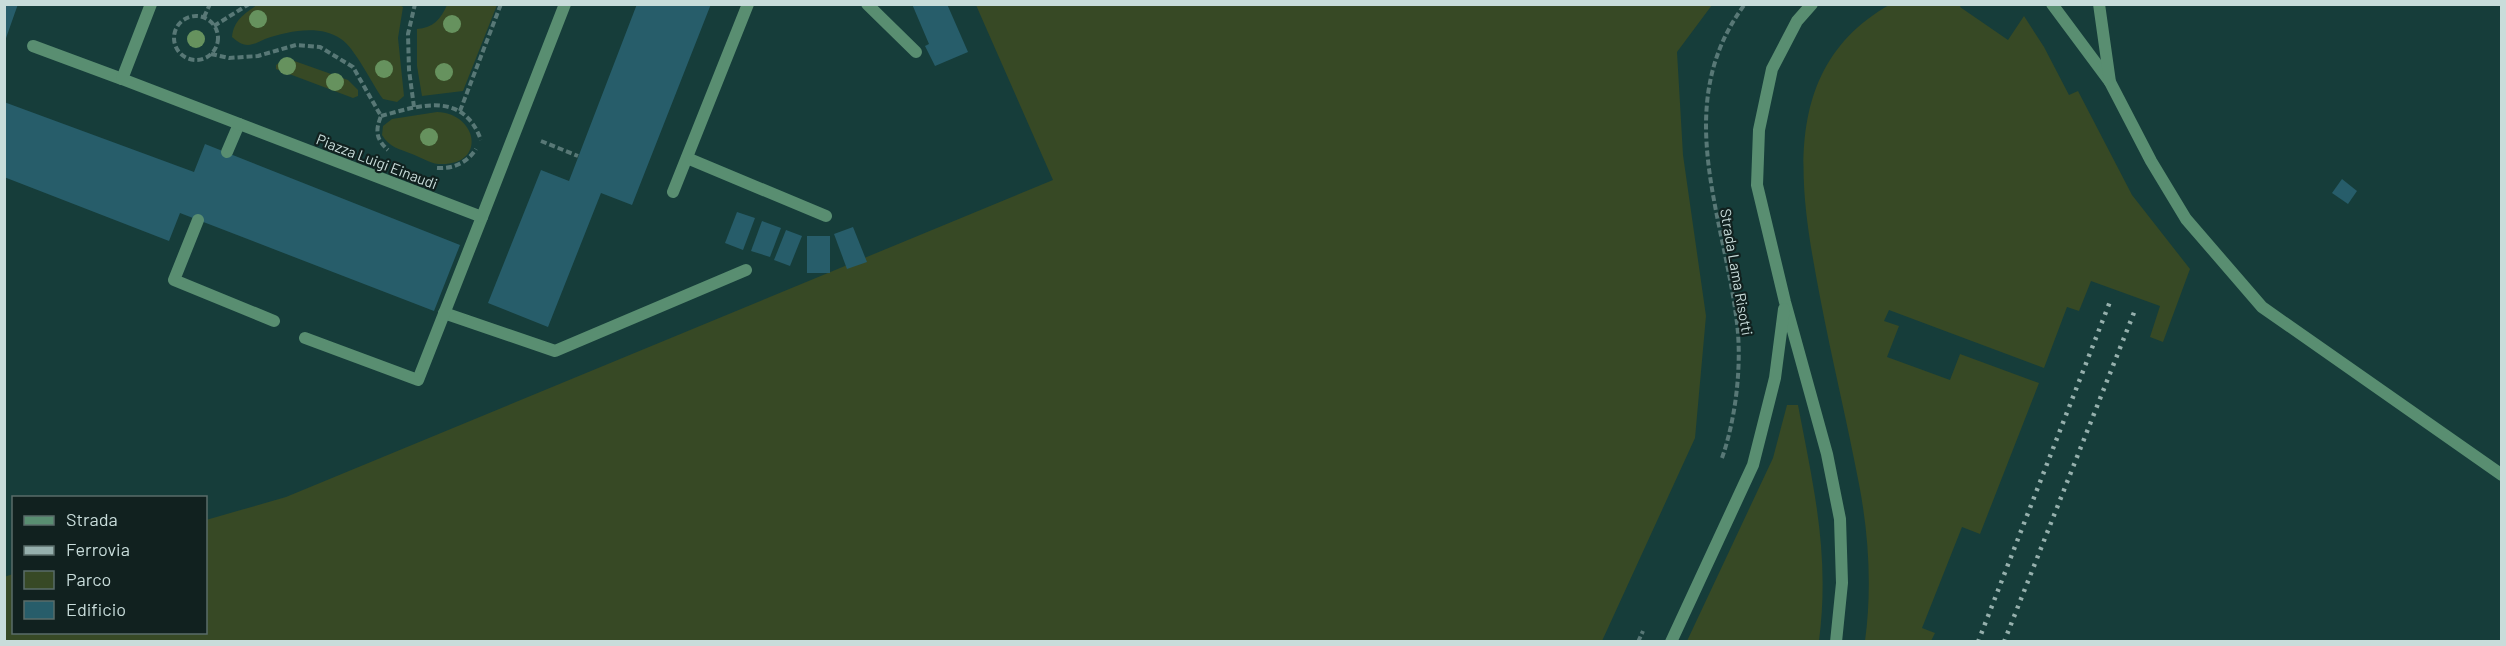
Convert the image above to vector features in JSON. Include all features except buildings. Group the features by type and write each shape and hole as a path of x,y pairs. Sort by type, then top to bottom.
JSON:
{"street":[{"path":"122,79 151,4"},
{"path":"306,338 418,380 565,4"},
{"path":"673,192 748,4"},
{"path":"867,4 916,52"},
{"path":"1812,4 1797,21 1772,69 1759,130 1757,185 1785,302 1827,454 1840,519 1842,583 1836,642"},
{"path":"2052,4 2110,82 2151,161 2186,219 2262,307 2502,475"},
{"path":"2099,4 2110,82"},
{"name":"Piazza Luigi Einaudi","path":"33,46 482,217"},
{"path":"226,152 239,124"},
{"path":"687,158 826,216"},
{"path":"198,220 174,280 273,321"},
{"path":"444,313 555,351 746,270"},
{"path":"1671,642 1753,465 1775,378 1785,302"}],"path":[{"path":"204,17 210,4"},
{"path":"214,26 249,4"},
{"path":"414,107 409,70 408,34 415,4"},
{"path":"460,111 501,4"},
{"name":"Strada Lama Risotti","path":"1719,466 1724,456 1738,381 1737,323 1710,188 1704,117 1715,57 1745,4"},
{"path":"190,17 204,17 214,26 218,40 211,54 190,59 184,56 175,44 175,31 183,20 190,17"},
{"path":"211,54 229,58 258,56 296,45 320,47 352,68 381,116"},
{"path":"381,116 414,107 445,105 460,111 476,128 481,142 470,159 449,169 432,167"},
{"path":"381,116 376,128 379,142 389,151"},
{"path":"515,132 578,156"},
{"path":"1638,642 1648,621"}],"green space":[{"path":"258,4 398,4 403,7 398,38 404,96 397,102 383,99 352,50 333,34 304,30 274,36 250,45 239,42 232,37 235,26"},
{"path":"1891,4 1961,5 1960,7 2008,40 2024,16 2044,47 2069,95 2078,91 2132,195 2190,269 2163,342 2150,337 2160,306 2091,281 2079,311 2067,307 2044,368 1889,310 1884,321 1899,326 1887,357 1950,380 1960,354 2039,383 1980,534 1962,527 1922,628 1935,633 1931,641 1865,641 1869,582 1865,523 1813,257 1804,175 1805,135 1813,97 1829,62 1854,30"},
{"path":"447,5 497,5 463,91 422,96 417,66 417,29 428,27 436,22"},
{"path":"976,5 1712,5 1677,52 1683,155 1706,316 1695,438 1602,641 5,642 4,577 12,574 12,634 207,634 207,520 286,497 1053,180"},
{"path":"286,58 348,80 358,90 358,96 353,98 276,69 276,65"},
{"path":"437,112 451,115 469,130 472,140 470,149 465,157 454,163 438,164 428,161 395,147 382,135 383,126 392,119"},
{"path":"1787,405 1798,405 1819,522 1823,580 1819,641 1687,641 1773,458"}],"railway":[{"path":"1978,642 2111,299"},
{"path":"2004,642 2135,310"}]}
